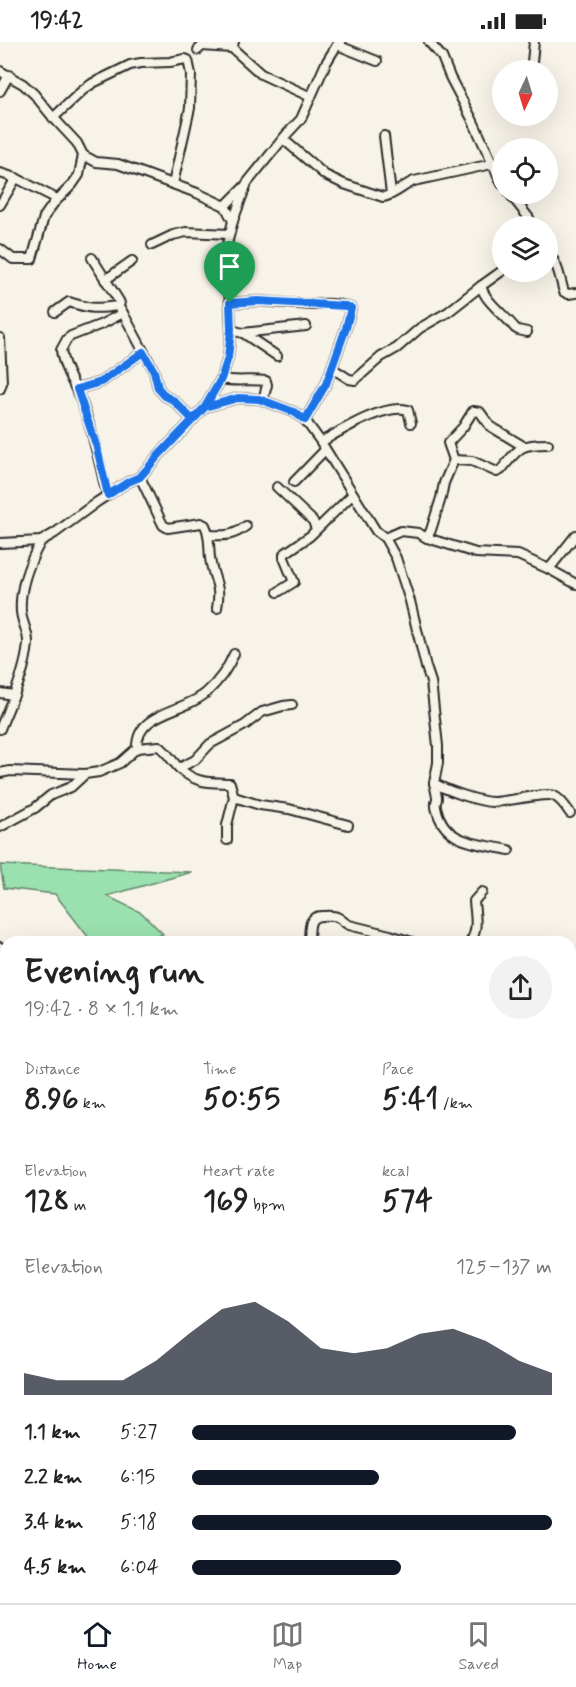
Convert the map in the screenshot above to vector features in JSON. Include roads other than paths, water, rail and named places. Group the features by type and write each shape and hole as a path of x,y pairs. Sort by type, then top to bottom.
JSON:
{"street":[{"path":"283,139 325,175 375,195 387,197 405,184 414,181 492,164 442,57 429,42"},
{"path":"532,60 534,42"},
{"path":"225,206 248,183 301,118 326,63 339,44 377,62"},
{"path":"198,50 202,46 233,45 261,74 311,97"},
{"path":"53,118 83,90 130,65 188,60 191,74 190,108 173,184"},
{"path":"0,70 34,94 77,143 83,155 80,175 57,199 44,217 32,259 13,259 0,249"},
{"path":"0,90 9,75"},
{"path":"384,136 391,194"},
{"path":"83,155 96,162 118,164 225,206 233,221"},
{"path":"0,173 16,178 57,199"},
{"path":"0,205 16,178"},
{"path":"0,543 41,541 128,482 140,477 205,407 221,379 228,358 231,330 227,255 229,234 248,183"},
{"path":"518,204 527,216"},
{"path":"152,244 186,232 229,234"},
{"path":"92,258 119,301 118,306 154,371 158,388 193,420"},
{"path":"105,280 132,261"},
{"path":"558,272 564,292 576,293"},
{"path":"332,368 349,379 355,380 420,328 448,312 492,278"},
{"path":"481,286 489,302 515,328 526,332"},
{"path":"230,303 258,301 349,306 346,328 326,384 305,420"},
{"path":"55,312 69,302 94,308 118,306"},
{"path":"108,495 97,448 61,349 66,341 76,334 123,313"},
{"path":"243,333 306,326"},
{"path":"231,330 243,333 277,356"},
{"path":"0,338 2,386 0,389"},
{"path":"77,389 101,382 143,352"},
{"path":"221,379 266,381 263,400"},
{"path":"205,407 238,398 263,400 294,412 305,420 321,442 376,531 385,538 396,558 404,582 431,682 438,746 438,763 434,783 437,796 436,807 450,833 461,840 510,850"},
{"path":"321,442 348,426 396,408 408,410 411,423"},
{"path":"427,538 444,483 454,460 448,443 473,411 480,412 490,426 498,432 524,446"},
{"path":"454,460 472,460 497,472 517,450 524,446 548,444"},
{"path":"294,482 325,450"},
{"path":"140,477 163,525 168,528 201,523 205,525 209,535 210,563 219,587 218,608"},
{"path":"276,487 313,521 316,529"},
{"path":"278,592 294,582 284,554 310,536 353,494"},
{"path":"209,535 231,535 246,526"},
{"path":"385,538 401,531 418,533 476,553 518,555 576,584"},
{"path":"549,569 576,536"},
{"path":"0,729 19,684 28,644 21,614 26,572 41,541"},
{"path":"137,748 137,739 143,728 163,714 186,706 206,693 226,670 234,654"},
{"path":"0,693 14,695"},
{"path":"179,768 195,760 210,744 245,725 262,712 292,705"},
{"path":"0,773 10,771 85,774 99,772 120,763 137,748 159,746 168,753 179,768 194,779 207,783 230,783 234,797 227,825 227,840"},
{"path":"0,827 35,808 51,795 70,788 85,774"},
{"path":"434,783 480,801 492,802 546,794 562,802 570,813"},
{"path":"234,797 348,825"},
{"path":"475,936 474,901 482,892"},
{"path":"309,936 310,921 318,916 336,916 343,923 386,936"}]}
